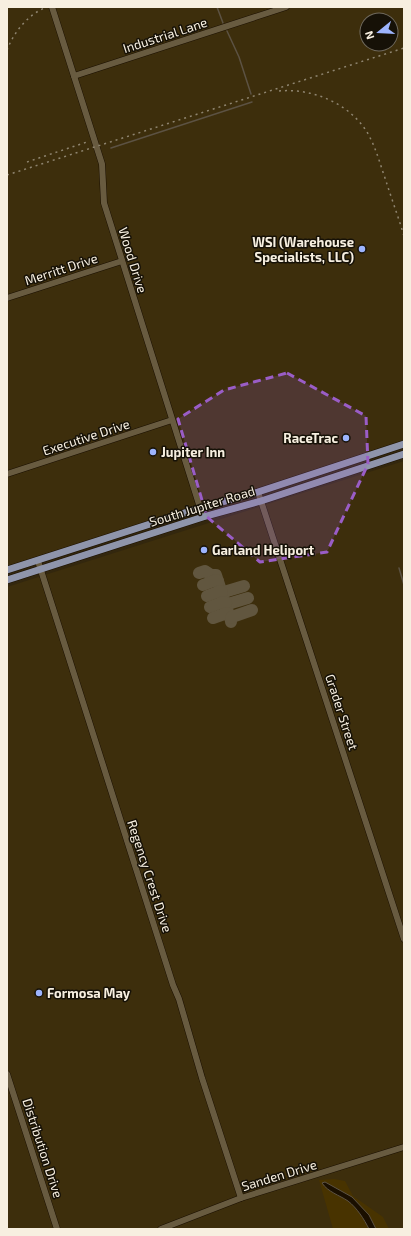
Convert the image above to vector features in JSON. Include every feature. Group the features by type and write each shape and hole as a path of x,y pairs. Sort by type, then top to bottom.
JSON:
{"main road":[{"name":"South Jupiter Road","path":"7,570 200,508 258,492 404,444"},
{"name":"South Jupiter Road","path":"7,580 203,517 261,501 404,454"}],"street":[{"name":"Wood Drive","path":"52,7 102,164 104,203 203,517"},
{"name":"Industrial Lane","path":"74,76 286,7"},
{"name":"Merritt Drive","path":"7,298 122,261"},
{"name":"Executive Drive","path":"7,474 172,420"},
{"name":"Grader Street","path":"258,492 404,939"},
{"name":"Regency Crest Drive","path":"38,561 179,999 202,1078 241,1198"},
{"name":"Distribution Drive","path":"7,1074 57,1229"},
{"name":"Sanden Drive","path":"161,1229 241,1198 404,1147"}],"highlighted area":[{"path":"287,373 366,416 368,464 327,552 260,562 207,517 178,419 224,390"}],"shaded area":[{"path":"7,7 404,7 404,441 7,568"},
{"path":"404,461 404,1229 7,1229 7,587"},
{"path":"334,1179 345,1181 353,1196 383,1217 389,1229 333,1229 319,1180"},
{"path":"325,1182 352,1197 369,1215 376,1229 369,1229 363,1218 354,1207 348,1201 327,1189 322,1183"}],"waterway":[{"path":"217,7 223,23"},
{"path":"227,31 239,57 251,94"},
{"path":"111,148 252,102"},
{"path":"399,568 404,585"}],"taxiway":[{"path":"199,573 205,571 211,575 216,575 231,622"},
{"path":"203,585 216,580 218,581"},
{"path":"223,595 224,592 244,586"},
{"path":"207,596 220,591 222,592"},
{"path":"227,606 228,604 248,598"},
{"path":"210,607 223,602 226,603"},
{"path":"231,618 252,610"},
{"path":"213,618 227,613 229,614"}],"railway":[{"path":"7,50 22,24 34,14 47,7"},
{"path":"7,175 404,48"},
{"path":"279,91 303,92 327,99 338,104 357,119 365,129 379,159 404,236"},
{"path":"27,162 87,142"}],"place":[{"name":"WSI (Warehouse Specialists, LLC)","path":"362,249"},
{"name":"RaceTrac","path":"346,438"},
{"name":"Jupiter Inn","path":"153,452"},
{"name":"Garland Heliport","path":"204,550"},
{"name":"Formosa May","path":"39,993"}]}
